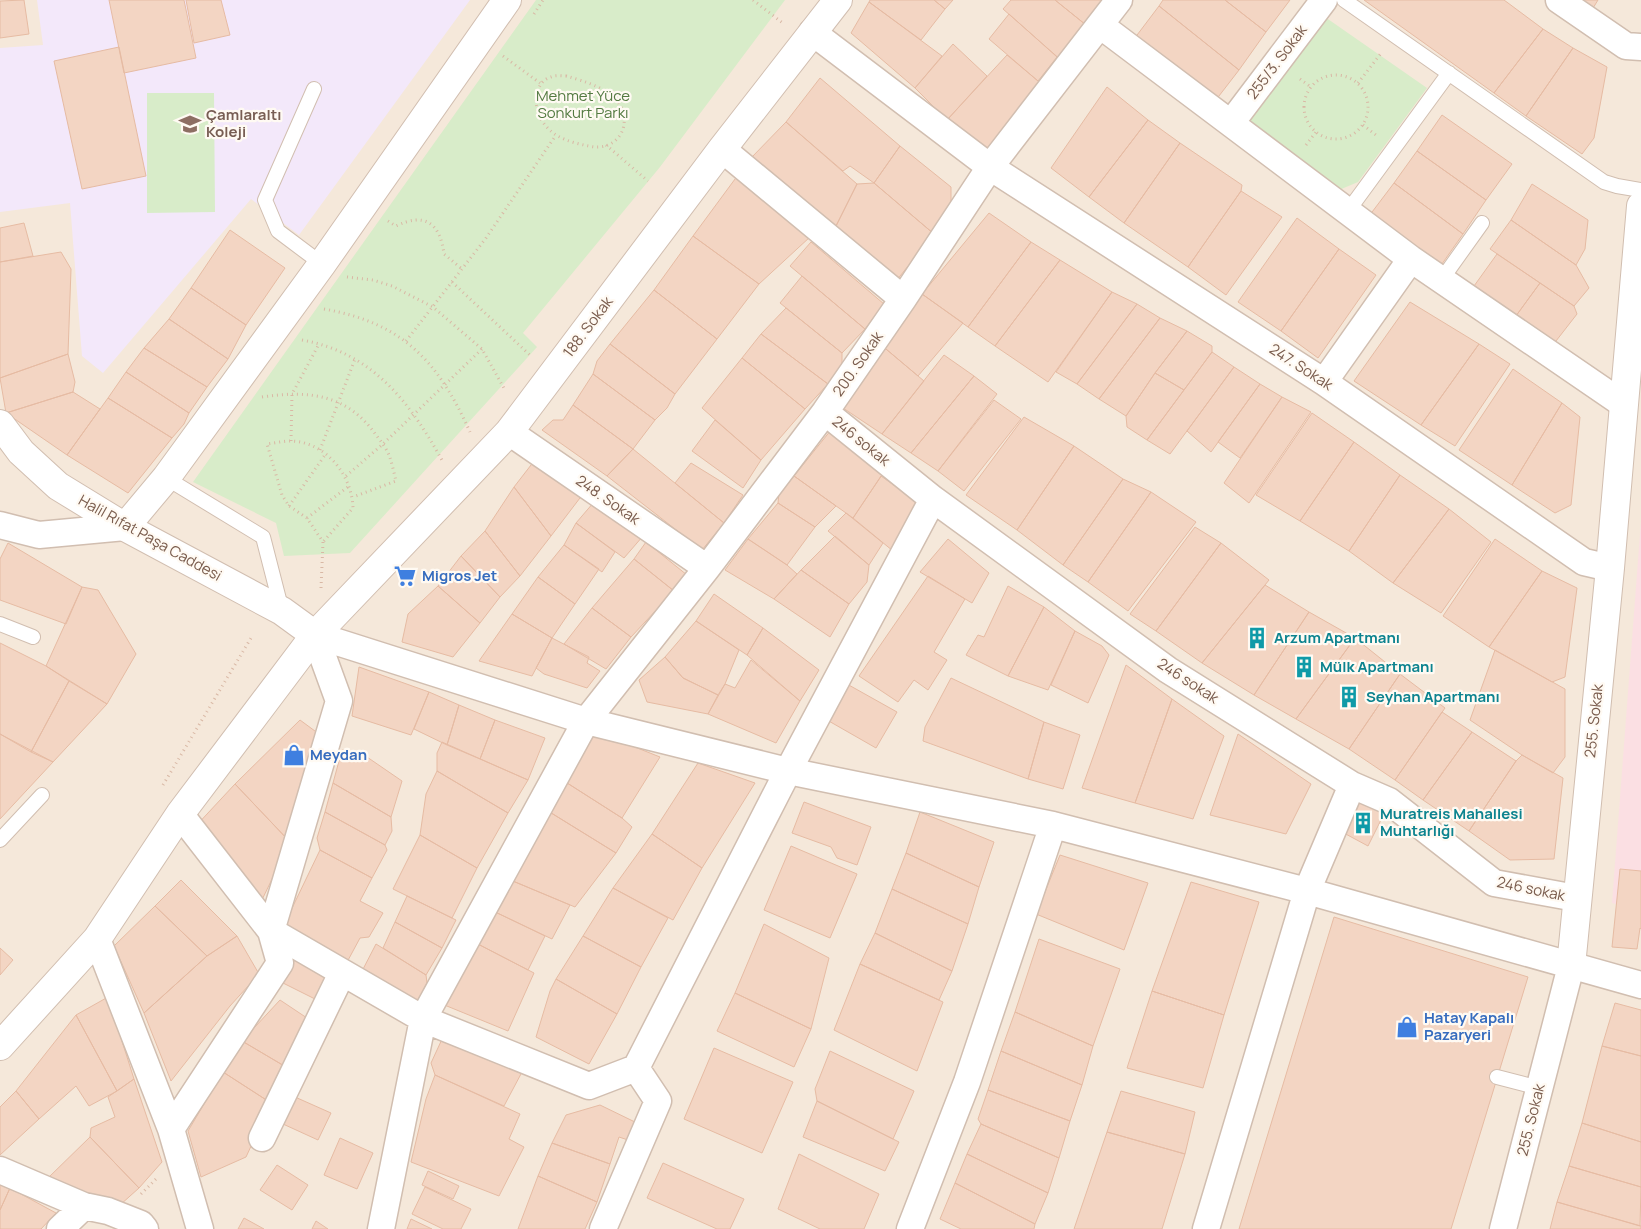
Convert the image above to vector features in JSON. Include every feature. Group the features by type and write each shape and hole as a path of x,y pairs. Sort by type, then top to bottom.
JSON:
{"street":[{"path":"0,524 39,535 125,527 331,270 507,0"},
{"name":"188. Sokak","path":"0,1046 97,939 180,814 315,634 509,432 722,149 838,0"},
{"name":"200. Sokak","path":"381,1229 423,1019 586,721 707,568 825,412 990,167 1119,0"},
{"name":"255/3. Sokak","path":"1231,123 1324,0"},
{"path":"1559,0 1626,46 1641,47"},
{"path":"1100,25 1411,259 1623,404"},
{"name":"247. Sokak","path":"809,36 990,167 1324,382 1584,562 1610,568"},
{"path":"722,149 903,298"},
{"name":"255. Sokak","path":"1503,1229 1571,966 1576,898 1610,568 1641,206"},
{"path":"1324,382 1411,259"},
{"name":"246 sokak","path":"825,412 933,499 1168,670 1352,785 1389,801 1494,883 1576,898"},
{"name":"Halil Rıfat Paşa Caddesi","path":"0,424 21,452 58,486 125,527 282,611 315,634"},
{"name":"248. Sokak","path":"509,432 707,568"},
{"path":"180,814 271,931 423,1019 589,1086 636,1068 788,771 933,499"},
{"path":"315,634 586,721 788,771 1053,825 1307,891 1641,985"},
{"path":"171,1129 280,963 271,931 339,701 315,634"},
{"path":"1206,1229 1307,891 1352,785"},
{"path":"910,1229 966,1082 1053,825"},
{"path":"97,939 171,1129 200,1229"},
{"path":"262,1138 342,973"},
{"path":"603,1229 658,1101 636,1068"},
{"path":"0,1170 84,1206 108,1211 142,1224 145,1229"},
{"path":"60,1229 84,1206"}],"lane":[{"path":"1344,0 1604,182 1641,190"},
{"path":"1348,211 1449,73"},
{"path":"314,89 265,200 278,231 331,270"},
{"path":"1442,279 1482,223"},
{"path":"166,478 263,537 282,611"},
{"path":"0,624 34,637"},
{"path":"0,840 42,795"},
{"path":"1497,1077 1539,1088"}],"path":[{"path":"753,0 809,36"},
{"path":"499,53 540,83"},
{"path":"1358,83 1368,69"},
{"path":"551,76 566,76 600,87 621,106 624,130 617,140 606,145 592,147 574,143 556,135 543,123 537,112 535,98 540,83 551,76"},
{"path":"1329,76 1349,78 1358,83 1364,90 1368,108 1367,117 1363,125 1356,133 1341,138 1325,137 1316,132 1309,124 1305,110 1307,96 1311,87 1329,76"},
{"path":"1300,78 1311,87"},
{"path":"1309,141 1316,132"},
{"path":"406,341 486,238 556,135"},
{"path":"606,145 648,181"},
{"path":"382,218 396,226 408,220 421,220 431,224 438,232 444,254 462,269"},
{"path":"331,270 386,284 412,295 433,307 482,349 507,393 512,386"},
{"path":"452,282 536,361"},
{"path":"318,308 345,313 372,322 392,331 406,341 426,360 446,384 471,432"},
{"path":"294,339 319,344 355,359 380,378 414,414 425,429 443,462"},
{"path":"291,441 292,394 319,344"},
{"path":"346,476 383,444 482,349"},
{"path":"320,450 355,359"},
{"path":"256,397 292,394 322,396 339,402 355,412 365,422 389,454 396,481 353,497"},
{"path":"465,438 477,426"},
{"path":"320,591 323,542 307,518 289,506 282,495 267,444 291,441 308,444 320,450 338,465 346,476 353,497 353,508 323,542"},
{"path":"289,506 325,455"},
{"path":"437,470 449,456"},
{"path":"307,518 349,486"},
{"path":"275,584 309,591 325,589"}],"shaded area":[{"path":"0,0 1641,0 1641,1229 0,1229"},
{"name":"Çamlaraltı Koleji","path":"37,0 470,0 299,235 251,199 103,373 82,356 70,203 0,212 0,48 43,45"},
{"path":"1641,521 1641,911 1612,903"}],"green space":[{"name":"Mehmet Yüce Sonkurt Parkı","path":"536,0 785,0 660,167 523,333 537,347 350,553 284,556 276,523 193,482"},
{"path":"1325,17 1427,88 1358,182 1339,190 1246,121"},
{"path":"147,93 214,93 215,212 147,213"}],"building":[{"path":"24,0 29,34 0,38 0,1"},
{"path":"109,0 184,0 196,58 124,73"},
{"path":"186,0 221,0 230,35 194,43"},
{"path":"870,0 934,0 945,9 921,40 869,2"},
{"path":"934,0 953,0 945,9"},
{"path":"1011,0 1055,0 1086,25 1062,61 1003,9"},
{"path":"1055,0 1107,0 1086,25"},
{"path":"1163,0 1225,0 1266,32 1239,70 1159,6"},
{"path":"1225,0 1290,0 1266,32"},
{"path":"1364,0 1504,0 1543,29 1494,93"},
{"path":"1572,0 1598,0 1590,13"},
{"path":"869,2 942,56 915,88 851,33"},
{"path":"1159,6 1239,70 1212,105 1131,43"},
{"path":"1009,14 1057,57 1038,81 989,39"},
{"path":"1543,29 1573,48 1526,116 1494,93"},
{"path":"953,44 987,76 947,120 915,88"},
{"path":"119,47 146,176 82,189 54,61"},
{"path":"1573,48 1607,67 1594,138 1582,154 1526,116"},
{"path":"1007,55 1044,88 987,155 947,120"},
{"path":"820,78 900,146 874,183 850,166 843,171 786,122"},
{"path":"1107,87 1148,120 1089,197 1051,168"},
{"path":"1442,115 1512,164 1486,200 1417,151"},
{"path":"1148,120 1180,143 1124,223 1089,197"},
{"path":"786,122 857,184 835,228 752,157"},
{"path":"1180,143 1242,185 1241,191 1188,267 1124,223"},
{"path":"900,146 951,187 951,207 934,234 874,183"},
{"path":"1417,151 1486,200 1463,234 1394,183"},
{"path":"738,175 810,237 759,284 693,236"},
{"path":"874,183 934,234 896,281 835,228 857,184"},
{"path":"1394,183 1463,234 1437,271 1366,220"},
{"path":"1532,184 1588,220 1585,249 1576,265 1511,220"},
{"path":"1241,191 1282,217 1226,295 1188,267"},
{"path":"989,213 1031,242 968,327 922,294"},
{"path":"1297,218 1339,249 1281,331 1238,302"},
{"path":"1511,220 1576,265 1589,288 1574,306 1490,249"},
{"path":"24,223 33,256 0,262 0,228"},
{"path":"230,230 285,268 246,325 191,288"},
{"path":"693,236 759,284 717,339 654,290"},
{"path":"811,242 884,304 865,329 790,266"},
{"path":"1031,242 1060,260 995,346 968,327"},
{"path":"1339,249 1376,275 1318,358 1281,331"},
{"path":"61,252 71,269 68,354 0,378 0,262"},
{"path":"1497,254 1540,283 1513,320 1469,293"},
{"path":"1060,260 1112,292 1048,382 995,346"},
{"path":"802,276 865,329 842,353 780,303"},
{"path":"1540,283 1574,306 1577,314 1549,350 1513,320"},
{"path":"191,288 246,325 228,359 169,319"},
{"path":"654,290 717,339 675,394 610,344"},
{"path":"1112,292 1137,304 1077,384 1056,372"},
{"path":"922,294 963,323 918,376 880,344"},
{"path":"1410,302 1479,344 1421,425 1354,381"},
{"path":"1137,304 1160,318 1099,399 1077,384"},
{"path":"786,308 842,353 842,365 828,384 761,334"},
{"path":"1160,318 1187,331 1155,373 1126,416 1099,399"},
{"path":"169,319 228,359 207,387 144,348"},
{"path":"1187,331 1212,346 1212,352 1184,390 1155,373"},
{"path":"761,334 828,384 805,409 742,358"},
{"path":"610,344 675,394 667,408 655,420 593,374 597,361"},
{"path":"880,344 924,381 882,434 843,408"},
{"path":"1479,344 1510,364 1455,446 1421,425"},
{"path":"144,348 207,387 189,413 126,372"},
{"path":"1212,352 1234,367 1170,454 1147,440"},
{"path":"68,354 75,382 73,392 6,413 0,378"},
{"path":"944,355 974,376 911,453 882,434"},
{"path":"742,358 805,409 761,460 702,408"},
{"path":"1234,367 1260,384 1211,452 1187,431"},
{"path":"1513,369 1562,403 1512,485 1459,450"},
{"path":"126,372 189,413 184,424 172,438 108,398"},
{"path":"1155,373 1184,390 1147,440 1127,427 1126,416"},
{"path":"593,374 655,420 633,449 573,405"},
{"path":"974,376 997,394 938,471 911,453"},
{"path":"1260,384 1282,397 1240,458 1218,442"},
{"path":"73,392 100,409 67,455 6,413"},
{"path":"1282,397 1311,412 1249,503 1224,483"},
{"path":"108,398 172,438 128,493 67,455"},
{"path":"994,400 1021,419 964,491 938,471"},
{"path":"1562,403 1580,417 1571,505 1555,513 1512,485"},
{"path":"573,405 633,449 607,476 542,430 553,420 563,420"},
{"path":"1312,413 1354,442 1300,521 1256,495"},
{"path":"1024,417 1074,446 1017,530 966,495"},
{"path":"715,420 761,460 743,488 692,451"},
{"path":"831,430 884,472 853,518 794,476"},
{"path":"1354,442 1400,475 1349,551 1300,521"},
{"path":"1074,446 1123,479 1063,565 1017,530"},
{"path":"633,449 724,523 702,550 607,476"},
{"path":"538,456 583,494 551,536 514,487"},
{"path":"691,463 743,495 724,523 675,483"},
{"path":"1400,475 1449,509 1393,583 1349,551"},
{"path":"794,476 836,506 815,527 778,503 779,492"},
{"path":"881,476 922,505 893,551 853,518"},
{"path":"1123,479 1151,492 1088,582 1063,565"},
{"path":"514,487 551,536 520,576 485,531"},
{"path":"1151,492 1196,522 1128,611 1088,582"},
{"path":"594,502 643,536 624,558 576,523"},
{"path":"778,503 815,527 787,565 748,539"},
{"path":"1449,509 1491,542 1441,613 1393,583"},
{"path":"846,513 883,543 869,565 828,531"},
{"path":"576,523 615,552 602,572 564,545"},
{"path":"1195,527 1221,543 1156,631 1130,614"},
{"path":"485,531 520,576 500,597 461,556"},
{"path":"835,536 869,565 867,582 849,604 801,570"},
{"path":"748,539 787,565 797,574 774,599 725,570"},
{"path":"948,539 989,573 972,603 920,572"},
{"path":"1495,539 1542,571 1489,647 1443,616"},
{"path":"646,542 687,575 674,591 634,559"},
{"path":"8,543 82,587 66,624 0,600 0,559"},
{"path":"1221,543 1269,580 1202,663 1156,631"},
{"path":"564,545 599,569 575,604 538,577"},
{"path":"461,556 500,597 480,623 438,586"},
{"path":"634,559 674,591 631,637 592,608"},
{"path":"801,570 849,604 830,637 774,599"},
{"path":"1542,571 1577,588 1565,677 1552,682 1489,647"},
{"path":"928,576 965,599 934,652 947,660 928,690 914,680 898,702 859,676"},
{"path":"538,577 575,604 552,638 512,614"},
{"name":"Arzum Apartmanı","path":"1265,585 1309,612 1254,695 1202,663"},
{"path":"438,586 480,623 453,657 402,642 408,614"},
{"path":"1008,586 1044,607 1008,676 966,655 978,635 984,637"},
{"path":"82,587 98,590 136,654 107,704 46,666"},
{"path":"714,594 763,628 747,655 696,621"},
{"path":"1044,607 1075,631 1048,690 1008,676"},
{"path":"592,608 631,637 606,669 564,644"},
{"name":"Mülk Apartmanı","path":"1309,612 1355,638 1296,719 1254,695"},
{"path":"512,614 552,638 532,676 479,661"},
{"path":"696,621 739,650 725,684 718,695 683,678 665,657"},
{"path":"763,628 819,670 800,701 747,655"},
{"path":"1075,631 1102,646 1109,655 1088,703 1051,685"},
{"path":"552,638 589,657 587,663 600,671 587,688 544,674 536,668"},
{"name":"Seyhan Apartmanı","path":"1355,638 1400,674 1349,749 1296,719"},
{"path":"0,643 46,666 69,681 31,752 0,734"},
{"path":"1495,650 1565,689 1565,757 1553,773 1522,755 1470,720"},
{"path":"665,657 683,678 718,695 708,714 647,702 639,680"},
{"path":"751,660 800,701 776,743 708,714 725,684 735,688"},
{"path":"1126,665 1172,699 1135,803 1082,788"},
{"path":"359,667 429,692 411,735 352,716"},
{"path":"1400,674 1445,708 1395,780 1349,749"},
{"path":"951,678 1044,722 1028,779 923,741 925,727"},
{"path":"69,681 107,704 53,762 31,752"},
{"path":"847,684 897,712 876,748 827,720"},
{"path":"429,692 459,705 447,745 414,729"},
{"path":"1172,699 1224,736 1193,819 1135,803"},
{"path":"459,705 495,720 480,759 447,745"},
{"path":"1442,712 1472,732 1423,800 1395,780"},
{"path":"300,720 319,734 290,842 235,784"},
{"path":"495,720 545,738 528,780 480,759"},
{"path":"1044,722 1080,735 1063,789 1028,779"},
{"path":"592,730 660,757 622,818 564,781"},
{"path":"1472,732 1516,761 1469,831 1423,800"},
{"path":"0,734 53,762 0,819"},
{"path":"1238,734 1311,784 1286,834 1210,815"},
{"path":"442,742 528,780 508,813 437,771 437,753"},
{"path":"342,750 367,757 402,781 391,817 333,783"},
{"path":"1522,755 1563,778 1554,859 1510,860 1469,831"},
{"path":"698,763 755,783 702,868 652,834"},
{"path":"437,771 508,813 477,868 420,835 426,794"},
{"path":"564,781 622,818 632,827 616,853 548,811"},
{"path":"333,783 391,817 392,831 385,845 325,812"},
{"path":"235,784 290,842 258,908 194,828"},
{"name":"Muratreis Mahallesi Muhtarlığı","path":"1358,801 1384,814 1368,846 1342,832"},
{"path":"804,802 871,827 857,865 837,858 831,847 792,833"},
{"path":"548,811 616,853 575,907 508,879"},
{"path":"325,812 385,845 387,850 372,878 320,850 317,838"},
{"path":"920,812 994,842 979,887 906,853"},
{"path":"652,834 702,868 673,920 613,888"},
{"path":"420,835 477,868 452,918 393,889"},
{"path":"791,846 857,874 830,938 764,910"},
{"path":"320,850 372,878 360,901 383,913 369,937 360,938 346,964 282,929"},
{"path":"906,853 979,887 968,924 892,889"},
{"path":"1060,855 1148,883 1124,950 1036,914"},
{"path":"1620,869 1641,871 1641,929 1637,949 1612,947"},
{"path":"508,879 570,905 552,939 491,910"},
{"path":"181,880 237,936 207,956 155,906"},
{"path":"1191,882 1259,902 1224,1015 1152,991"},
{"path":"613,888 668,918 641,967 583,936"},
{"path":"892,889 968,924 952,971 875,933"},
{"path":"407,896 456,920 442,948 395,922"},
{"path":"155,906 207,956 144,1013 114,946"},
{"path":"491,910 545,936 528,970 474,942"},
{"name":"Hatay Kapalı Pazaryeri","path":"1334,917 1528,977 1451,1229 1239,1229"},
{"path":"395,922 442,948 426,975 383,948"},
{"path":"764,924 829,958 811,1029 735,993"},
{"path":"875,933 952,971 939,1000 860,964"},
{"path":"237,936 259,974 230,1006 171,1081 144,1013 207,956"},
{"path":"583,936 641,967 617,1014 556,979"},
{"path":"1039,939 1120,969 1093,1046 1015,1012"},
{"path":"474,942 534,973 508,1031 442,1004"},
{"path":"376,944 426,975 427,983 414,1009 360,975"},
{"path":"0,948 13,960 0,975"},
{"path":"294,954 331,974 317,1000 279,981"},
{"path":"860,964 943,1002 917,1071 834,1030"},
{"path":"556,979 617,1014 589,1064 536,1037 550,991"},
{"path":"1152,991 1224,1015 1203,1088 1127,1068"},
{"path":"735,993 811,1029 794,1067 717,1031"},
{"path":"108,997 134,1079 117,1091 76,1015"},
{"path":"280,1000 310,1020 286,1067 242,1041"},
{"path":"1615,1003 1641,1010 1641,1056 1602,1046"},
{"path":"1015,1012 1093,1046 1082,1085 1001,1051"},
{"path":"76,1015 117,1091 89,1106 76,1086 39,1119 16,1091"},
{"path":"443,1037 522,1072 504,1106 435,1075 431,1063"},
{"path":"242,1041 286,1067 271,1103 223,1072"},
{"path":"1602,1046 1641,1056 1641,1142 1582,1123"},
{"path":"714,1048 793,1082 762,1153 684,1119"},
{"path":"830,1051 914,1091 893,1139 817,1101 815,1089"},
{"path":"1001,1051 1082,1085 1070,1121 988,1090"},
{"path":"223,1072 271,1103 246,1157 201,1177 188,1131"},
{"path":"435,1075 520,1114 509,1139 524,1147 499,1196 411,1162 426,1099"},
{"path":"134,1079 162,1162 139,1188 90,1137 91,1128 115,1117 108,1097"},
{"path":"988,1090 1070,1121 1059,1158 981,1124 978,1119"},
{"path":"16,1091 39,1119 0,1155 0,1107"},
{"path":"1121,1091 1195,1112 1185,1154 1107,1132"},
{"path":"295,1097 331,1113 318,1140 283,1124"},
{"path":"817,1101 899,1142 885,1171 803,1137"},
{"path":"600,1105 637,1123 631,1141 619,1137 610,1164 552,1143 566,1115"},
{"path":"1582,1123 1641,1142 1641,1187 1569,1166"},
{"path":"981,1124 1059,1158 1048,1193 967,1154"},
{"path":"1107,1132 1185,1154 1162,1229 1074,1229"},
{"path":"90,1137 139,1188 120,1205 62,1187 49,1177"},
{"path":"340,1138 373,1153 357,1189 324,1175"},
{"path":"552,1143 610,1164 597,1202 538,1176"},
{"path":"799,1154 879,1194 864,1229 820,1229 778,1209"},
{"path":"967,1154 1048,1193 1035,1224 955,1183"},
{"path":"663,1163 744,1199 730,1229 717,1229 647,1198"},
{"path":"277,1165 308,1185 292,1210 260,1190"},
{"path":"1569,1166 1641,1187 1640,1226 1557,1202"},
{"path":"428,1171 459,1186 453,1199 422,1185"},
{"path":"538,1176 597,1202 585,1229 518,1229"},
{"path":"0,1183 10,1188 0,1210"},
{"path":"955,1183 1035,1224 1034,1229 961,1229 940,1219"},
{"path":"425,1187 471,1209 461,1229 443,1229 412,1214"},
{"path":"10,1188 56,1213 41,1229 0,1229 0,1210"},
{"path":"1557,1202 1641,1226 1641,1229 1550,1229"},
{"path":"244,1218 264,1229 238,1229"},
{"path":"411,1219 432,1229 407,1229"},
{"path":"316,1221 328,1229 312,1229"}],"place":[{"name":"Çamlaraltı Koleji","path":"190,124"},
{"name":"Migros Jet","path":"405,576"},
{"name":"Arzum Apartmanı","path":"1257,638"},
{"name":"Mülk Apartmanı","path":"1304,667"},
{"name":"Seyhan Apartmanı","path":"1349,697"},
{"name":"Meydan","path":"294,755"},
{"name":"Muratreis Mahallesi Muhtarlığı","path":"1363,823"},
{"name":"Hatay Kapalı Pazaryeri","path":"1407,1027"}]}
